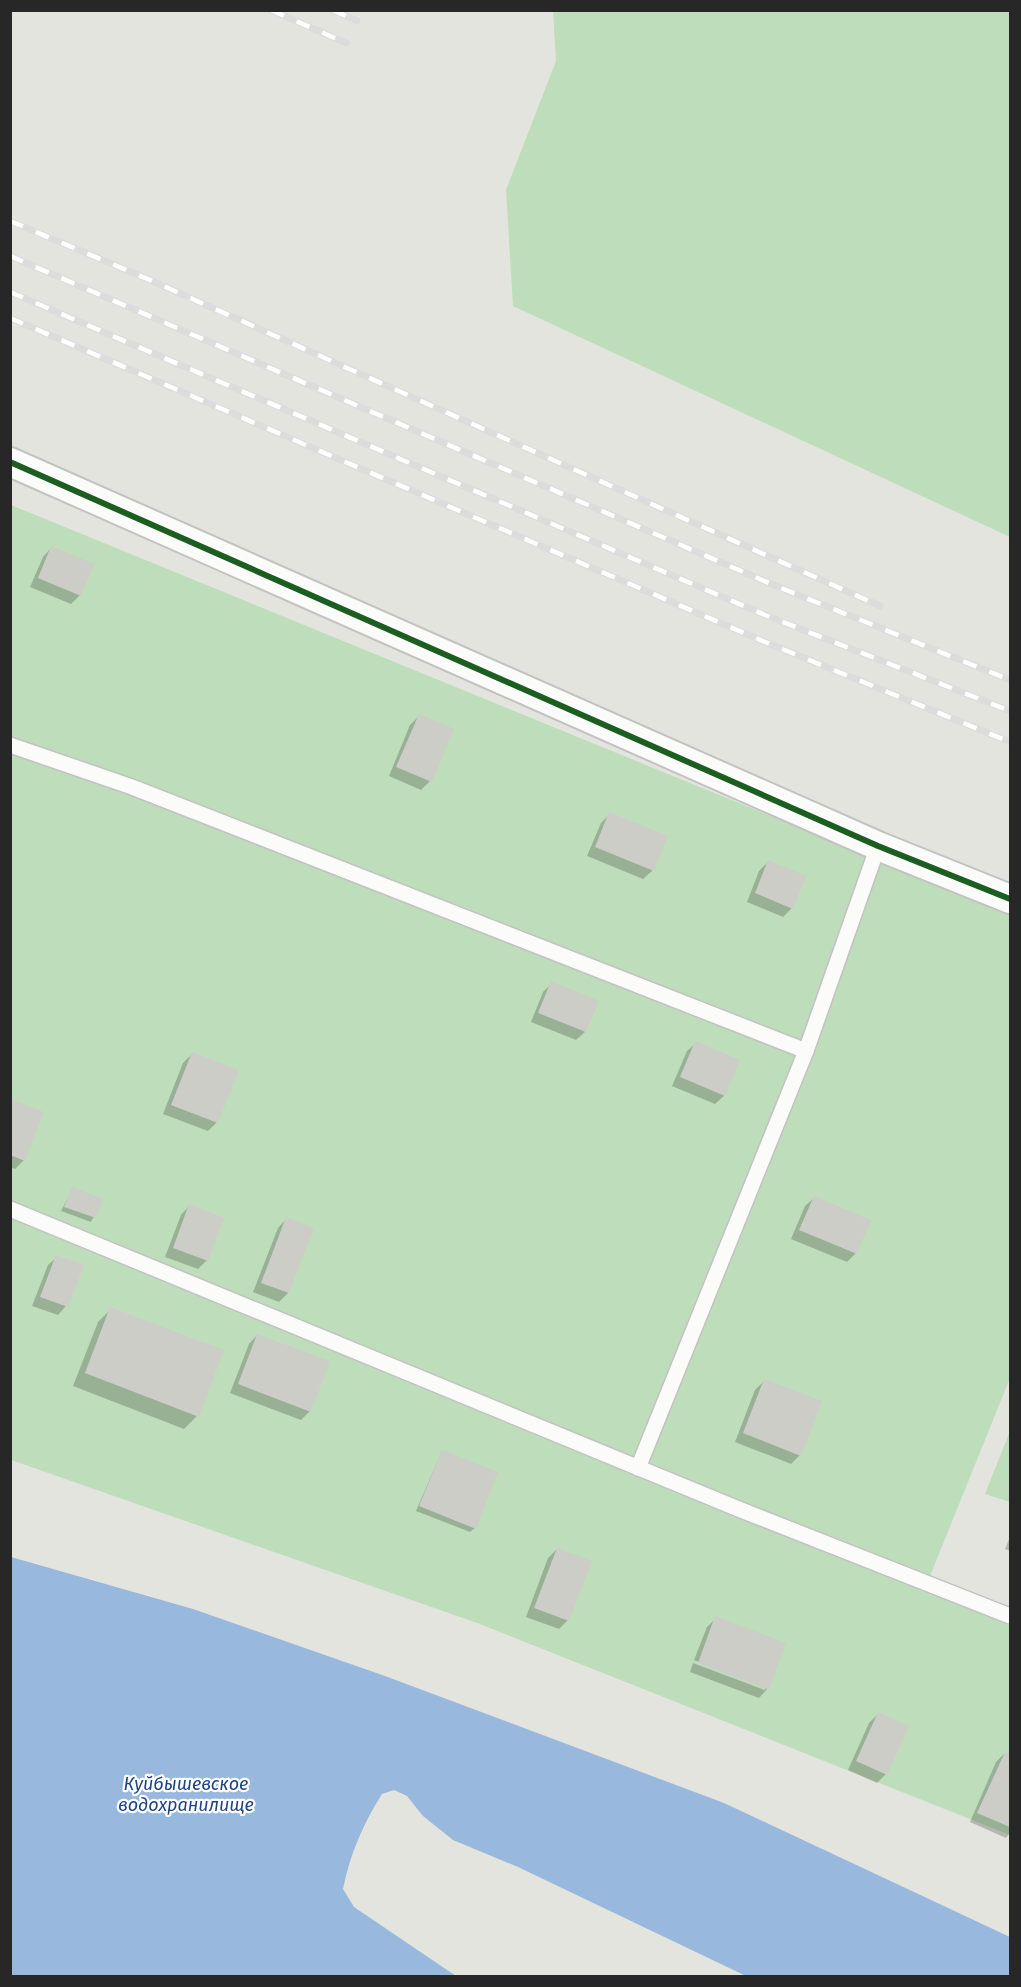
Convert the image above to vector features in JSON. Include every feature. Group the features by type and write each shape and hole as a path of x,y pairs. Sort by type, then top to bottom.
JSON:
{"street":[{"path":"10,462 879,846 1011,899"}],"lane":[{"path":"10,745 132,787 806,1051"},
{"path":"638,1468 806,1051 879,846"},
{"path":"10,1209 638,1468 1011,1616"}],"green space":[{"path":"553,11 1010,11 1010,537 513,306 506,190 556,61"},
{"path":"11,505 1010,914 1010,1378 924,1591 1010,1625 1010,1835 480,1624 11,1460"},
{"path":"1010,1431 1010,1502 985,1494"}],"water":[{"name":"Куйбышевское водохранилище","path":"11,1557 193,1609 385,1676 724,1803 1010,1937 1010,1976 746,1976 518,1867 453,1840 423,1816 407,1796 394,1790 382,1794 369,1817 353,1851 343,1889 354,1907 456,1976 11,1976"}],"building":[{"path":"51,546 94,564 81,596 38,578"},
{"path":"419,714 454,729 432,782 396,767"},
{"path":"609,812 668,836 654,871 595,847"},
{"path":"768,860 806,876 793,909 755,893"},
{"path":"551,981 599,1001 586,1032 538,1013"},
{"path":"695,1041 740,1060 725,1096 680,1077"},
{"path":"192,1052 239,1070 218,1123 171,1105"},
{"path":"10,1099 44,1112 25,1161 10,1155"},
{"path":"72,1187 103,1199 96,1218 64,1207"},
{"path":"814,1196 871,1220 857,1254 799,1230"},
{"path":"189,1204 224,1218 208,1261 173,1248"},
{"path":"286,1217 314,1228 289,1293 261,1283"},
{"path":"56,1255 84,1265 68,1307 40,1297"},
{"path":"110,1307 224,1350 199,1417 85,1373"},
{"path":"257,1334 330,1361 311,1412 238,1384"},
{"path":"764,1379 822,1401 801,1456 743,1433"},
{"path":"442,1450 498,1472 476,1529 419,1506"},
{"path":"557,1548 592,1561 569,1621 534,1608"},
{"path":"715,1616 786,1643 769,1690 698,1663"},
{"path":"878,1712 909,1726 887,1775 856,1761"},
{"path":"1005,1752 1010,1754 1010,1827 977,1813"}],"railway":[{"path":"271,10 346,43"},
{"path":"333,10 357,21"},
{"path":"10,221 150,280 880,606"},
{"path":"10,256 776,586 1010,680"},
{"path":"10,292 765,615 1010,711"},
{"path":"10,318 765,642 1010,742"}],"cycle path":[{"path":"10,462 878,846 1010,899"}]}
